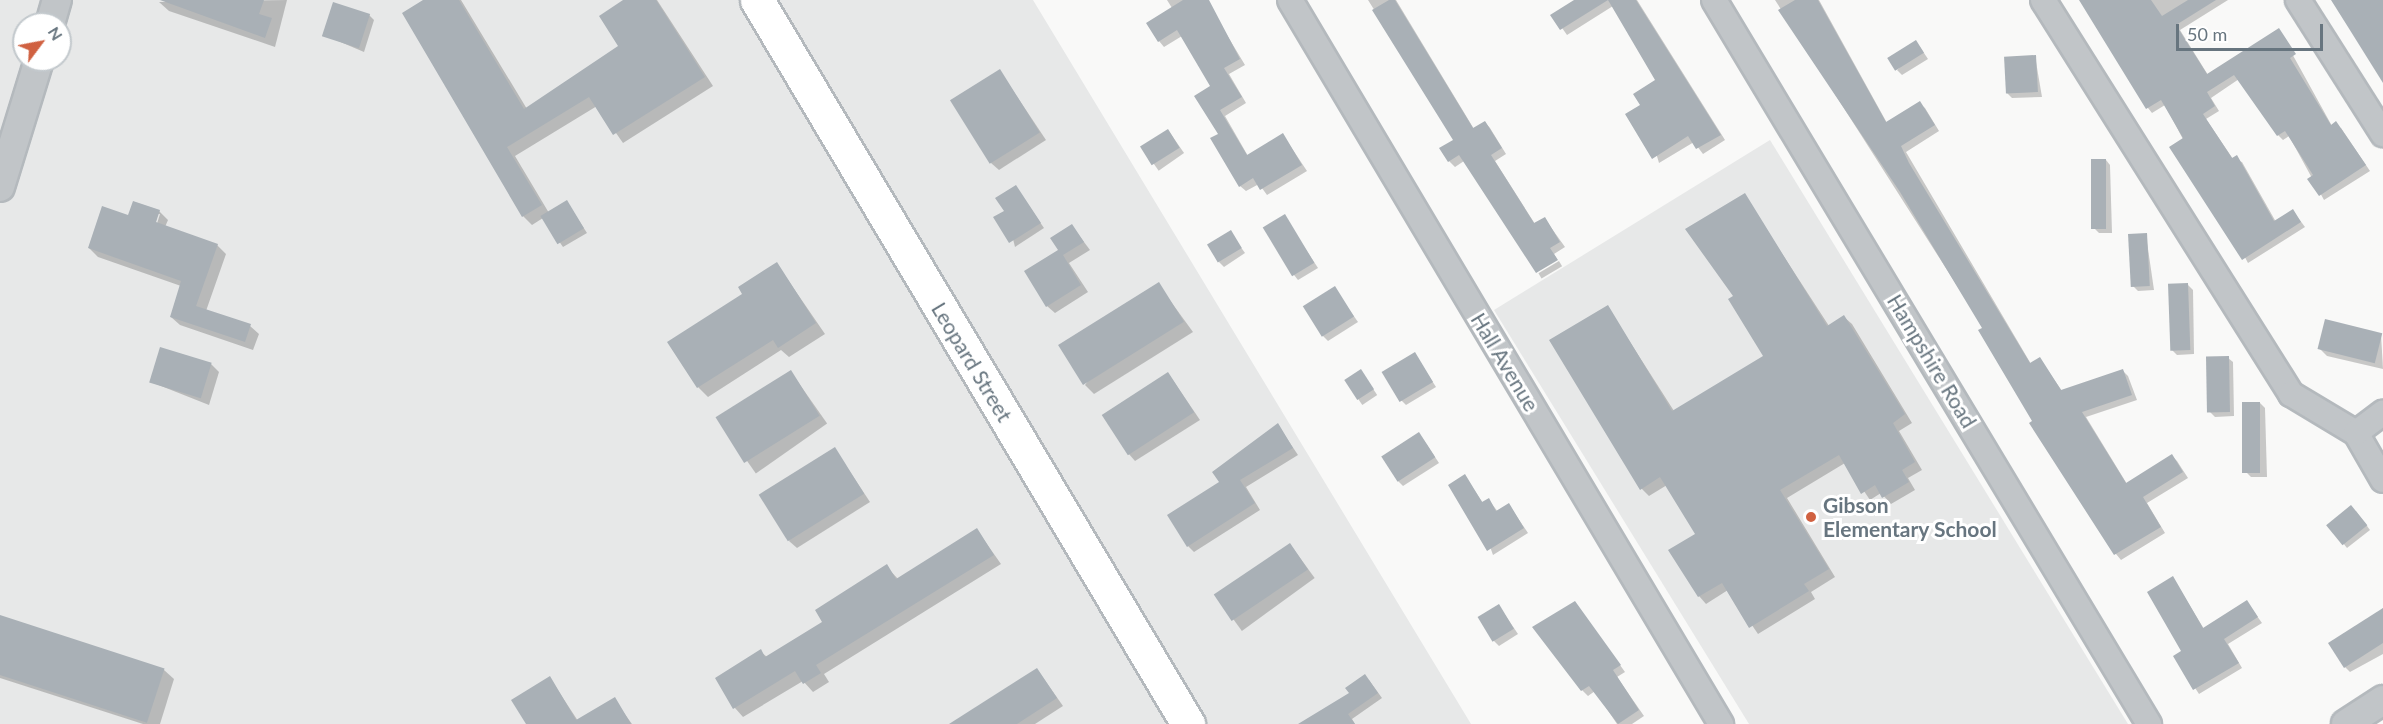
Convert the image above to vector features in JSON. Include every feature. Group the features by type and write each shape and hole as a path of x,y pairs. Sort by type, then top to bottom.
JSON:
{"main road":[{"name":"Leopard Street","path":"756,0 1188,724"}],"street":[{"name":"Hall Avenue","path":"1290,0 1721,724"},
{"name":"Hampshire Road","path":"1714,0 2149,724"},
{"path":"2043,0 2292,394 2356,433 2383,480"},
{"path":"2298,0 2383,134"},
{"path":"0,187 35,72"},
{"path":"2356,433 2383,413"},
{"path":"2346,724 2383,700"}],"shaded area":[{"path":"0,0 1033,0 1471,724 0,724"},
{"name":"Gibson Elementary School","path":"1770,140 2128,724 1749,724 1494,310"}],"building":[{"path":"160,0 264,0 259,14 272,18 265,38"},
{"path":"423,0 459,0 524,109 618,46 599,16 623,0 656,0 705,77 613,135 589,97 507,147 542,205 522,217 402,13"},
{"path":"1183,0 1209,0 1240,59 1224,68 1242,97 1220,110 1247,155 1283,133 1302,165 1260,190 1253,178 1239,187 1210,138 1218,134 1194,96 1210,86 1177,30 1158,42 1146,23"},
{"path":"1389,0 1395,0 1473,128 1485,121 1502,148 1491,155 1534,223 1545,217 1560,242 1550,248 1558,260 1536,273 1459,155 1448,162 1439,148 1453,140 1372,10"},
{"path":"1574,0 1608,0 1560,30 1550,15"},
{"path":"1608,0 1636,0 1721,135 1696,149 1688,136 1652,159 1625,114 1640,105 1633,94 1655,80"},
{"path":"1795,0 1818,0 1886,122 1920,101 1935,125 1901,146 1909,163 2030,363 2040,357 2061,390 2123,369 2132,395 2082,412 2126,483 2172,454 2183,472 2143,497 2161,527 2114,555 2029,423 2032,421 1978,330 1982,328 1900,192 1778,10"},
{"path":"2079,0 2151,0 2162,16 2188,0 2216,0 2176,25 2207,74 2279,28 2296,54 2290,58 2331,125 2336,121 2366,165 2319,196 2307,179 2313,175 2285,131 2277,136 2234,75 2207,92 2215,106 2203,114 2232,158 2237,155 2274,221 2293,209 2301,222 2242,260 2169,147 2183,138 2161,100 2146,109"},
{"path":"2331,0 2383,0 2383,83 2348,27"},
{"path":"333,2 370,14 359,48 322,36"},
{"path":"1916,40 1924,53 1895,71 1887,58"},
{"path":"2036,55 2038,92 2006,94 2004,57"},
{"path":"1000,69 1040,133 990,164 950,100"},
{"path":"1168,129 1180,148 1152,165 1140,146"},
{"path":"2091,159 2106,159 2106,229 2091,229"},
{"path":"1016,185 1041,223 1009,243 993,217 1004,211 995,198"},
{"path":"1745,193 1827,326 1844,315 1905,414 1893,423 1915,462 1902,470 1909,482 1882,498 1875,485 1861,494 1839,455 1780,490 1829,569 1804,584 1809,591 1749,628 1722,583 1698,597 1668,550 1695,534 1660,477 1640,490 1549,340 1608,305 1672,411 1763,356 1728,299 1733,296 1685,229"},
{"path":"567,200 584,228 557,244 540,216"},
{"path":"133,201 160,210 156,222 218,244 196,306 251,324 245,342 170,317 181,281 88,248 102,206 128,215"},
{"path":"1285,214 1314,263 1292,276 1263,227"},
{"path":"1072,224 1084,242 1063,255 1081,285 1046,307 1024,271 1058,250 1050,238"},
{"path":"1231,230 1242,248 1218,262 1207,244"},
{"path":"2147,233 2150,286 2131,287 2128,234"},
{"path":"777,262 816,323 778,348 773,340 697,388 667,342 742,294 738,287"},
{"path":"1159,282 1184,322 1083,385 1058,345"},
{"path":"2188,283 2190,350 2170,351 2168,284"},
{"path":"1335,286 1354,317 1322,337 1303,306"},
{"path":"2325,319 2382,333 2375,363 2318,349"},
{"path":"160,347 212,363 201,398 149,382"},
{"path":"1415,352 1433,382 1400,402 1382,372"},
{"path":"2206,356 2229,356 2230,412 2207,412"},
{"path":"1361,369 1374,389 1357,400 1344,380"},
{"path":"791,370 820,416 744,463 716,417"},
{"path":"1168,372 1194,412 1128,455 1102,415"},
{"path":"2242,402 2260,402 2260,473 2242,473"},
{"path":"1278,423 1293,448 1240,480 1255,503 1187,547 1167,515 1219,482 1212,472"},
{"path":"1419,432 1435,457 1398,482 1381,457"},
{"path":"835,447 864,494 788,541 759,495"},
{"path":"1465,474 1482,502 1489,498 1496,511 1509,503 1524,528 1487,551 1448,485"},
{"path":"2351,505 2367,525 2342,545 2326,525"},
{"path":"977,528 994,555 816,665 821,673 803,684 795,671 733,709 715,678 761,649 765,657 822,622 815,610 887,564 896,579"},
{"path":"1290,543 1308,570 1232,621 1214,594"},
{"path":"2173,576 2203,628 2247,600 2258,617 2224,639 2239,663 2193,690 2173,656 2181,651 2147,592"},
{"path":"1575,601 1621,665 1613,670 1639,710 1618,724 1589,686 1581,691 1532,627"},
{"path":"1499,604 1514,629 1493,642 1478,617"},
{"path":"2383,608 2383,643 2344,668 2328,643"},
{"path":"0,615 165,668 147,723 0,675"},
{"path":"1037,668 1057,698 1017,724 949,724"},
{"path":"1365,674 1378,693 1348,714 1355,724 1298,724 1349,693 1345,688"},
{"path":"550,676 576,720 615,697 631,724 526,724 511,700"}],"place":[{"name":"Gibson Elementary School","path":"1811,517"}]}
